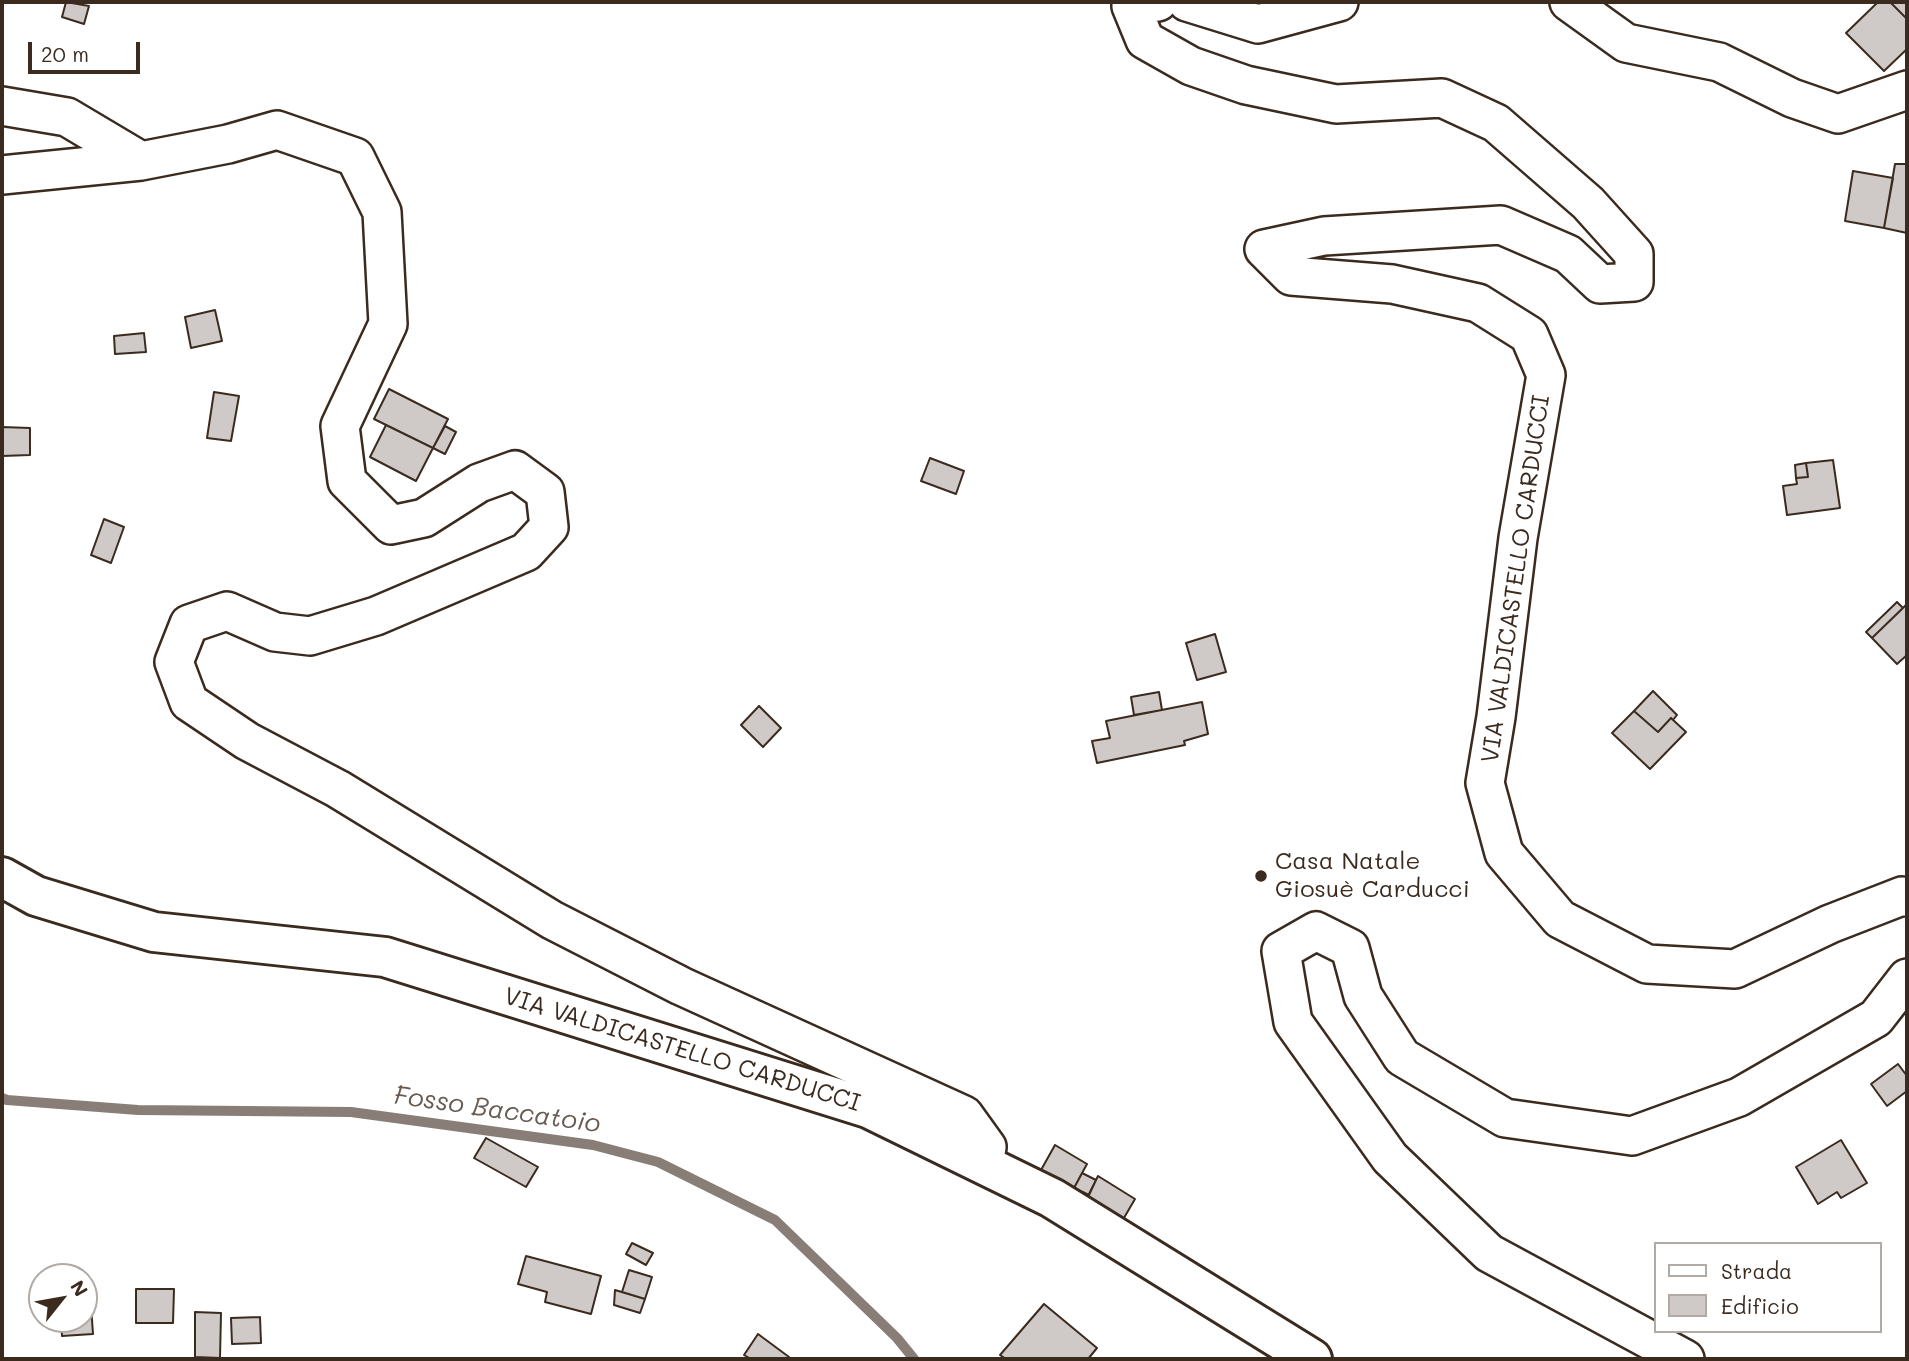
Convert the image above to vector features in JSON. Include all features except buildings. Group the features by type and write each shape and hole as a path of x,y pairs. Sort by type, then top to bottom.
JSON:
{"street":[{"name":"VIA VALDICASTELLO CARDUCCI","path":"1158,2 1131,6 1145,40 1191,66 1235,82 1336,104 1442,98 1496,123 1588,203 1634,254 1634,282 1600,284 1568,254 1501,225 1324,236 1265,249 1291,276 1392,284 1478,303 1529,335 1546,375 1518,538 1485,783 1504,853 1560,919 1647,964 1735,969 1830,924 1902,896 1907,897"},
{"path":"1187,2 1258,24 1339,2"},
{"path":"1569,2 1626,43 1718,62 1792,98 1838,114 1907,90"},
{"path":"2,106 67,117 141,161"},
{"path":"2,175 141,161 228,144 277,130 355,157 382,212 388,324 340,426 347,481 391,525 424,517 480,483 515,470 545,492 549,527 526,552 376,616 310,636 275,632 226,611 189,624 174,662 189,702 247,741 338,789 552,920 681,986 964,1115 987,1147 984,1164"},
{"name":"VIA VALDICASTELLO CARDUCCI","path":"2,877 36,896 153,932 385,957 868,1108 1052,1198 1312,1359"},
{"path":"1685,1359 1489,1253 1390,1158 1293,1022 1282,951 1316,931 1350,948 1363,996 1402,1057 1505,1118 1632,1136 1739,1097 1876,1018 1907,978"}],"waterway":[{"name":"Fosso Baccatoio","path":"2,1098 138,1110 351,1112 593,1145 658,1162 775,1220 897,1338 914,1359"}],"place":[{"name":"Casa Natale Giosuè Carducci","path":"1261,876"}]}
